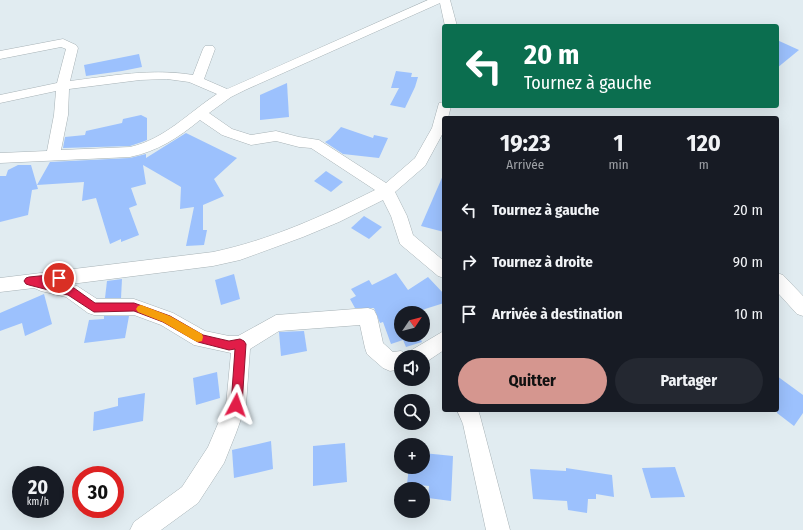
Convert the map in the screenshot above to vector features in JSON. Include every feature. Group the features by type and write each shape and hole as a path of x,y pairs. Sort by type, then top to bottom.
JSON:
{"street":[{"path":"0,158 145,150 166,140 199,113 228,94 317,52 437,0"},
{"path":"445,0 451,24"},
{"path":"0,55 63,43 72,48 63,86 61,115 53,155"},
{"path":"197,81 209,49"},
{"path":"0,99 63,86 140,76 167,75 197,81 228,94"},
{"path":"0,285 213,259 240,253 297,233 387,192 420,162 439,128 444,108"},
{"path":"199,113 227,132 251,140 276,136 299,142 314,143 387,192 399,216 406,239 442,269"},
{"path":"29,281 71,291 94,308 134,307 167,319 201,339 229,345 240,344 276,323 368,316 374,348 390,362 394,361"},
{"path":"779,282 803,308"},
{"path":"430,350 442,343"},
{"path":"142,530 190,495 216,455 236,405 240,344"},
{"path":"468,412 474,423 498,530"}],"building":[{"path":"779,41 799,50 779,66"},
{"path":"139,54 142,67 86,76 84,65"},
{"path":"396,71 412,73 411,77 418,77 405,108 390,105 399,88 391,88"},
{"path":"287,83 289,117 260,120 260,95"},
{"path":"141,115 147,118 147,140 130,146 63,148 65,137 85,135 86,131 122,123 123,119"},
{"path":"341,127 373,138 374,135 388,138 379,158 343,154 325,142 330,139"},
{"path":"186,133 237,158 214,179 224,196 203,205 203,230 207,230 204,245 186,246 194,207 180,209 181,187 143,165 146,184 131,188 137,205 129,208 139,235 121,242 121,239 110,244 96,198 82,201 84,182 37,185 50,162 130,158 146,154 146,158"},
{"path":"18,165 31,165 38,189 32,190 28,215 0,222 0,176 6,176 8,170"},
{"path":"326,171 343,182 331,192 314,181"},
{"path":"442,178 442,231 421,226"},
{"path":"364,216 382,227 369,239 351,228"},
{"path":"396,273 408,290 428,277 442,292 442,304 430,307 430,306 394,306 394,342 397,342 391,344 383,322 380,323 374,308 355,308 350,299 356,296 351,289 369,280 372,285"},
{"path":"234,274 240,299 221,305 215,280"},
{"path":"122,279 121,298 105,298 107,281"},
{"path":"44,294 52,324 25,336 22,323 0,331 0,313"},
{"path":"104,316 129,316 125,338 84,343 89,320 104,319"},
{"path":"304,331 307,351 281,356 279,332"},
{"path":"404,342 422,342 406,347"},
{"path":"217,372 220,398 196,405 193,378"},
{"path":"779,377 803,395 803,413 794,426 777,413 779,412"},
{"path":"145,393 143,421 93,431 94,412 118,406 118,398"},
{"path":"271,441 273,469 234,478 232,450"},
{"path":"345,443 347,482 313,486 313,446"},
{"path":"430,454 453,456 451,501 430,498 430,482 407,482 408,474 430,474"},
{"path":"675,467 685,497 651,498 642,468"},
{"path":"566,468 612,475 614,497 596,494 596,499 588,499 587,513 568,510 567,501 533,499 530,469 566,471"}],"slow traffic":[{"path":"141,309 167,319 198,337"}],"route":[{"path":"59,278 29,281 71,291 94,308 134,307 167,319 201,339 229,345 240,344 236,405"}]}
